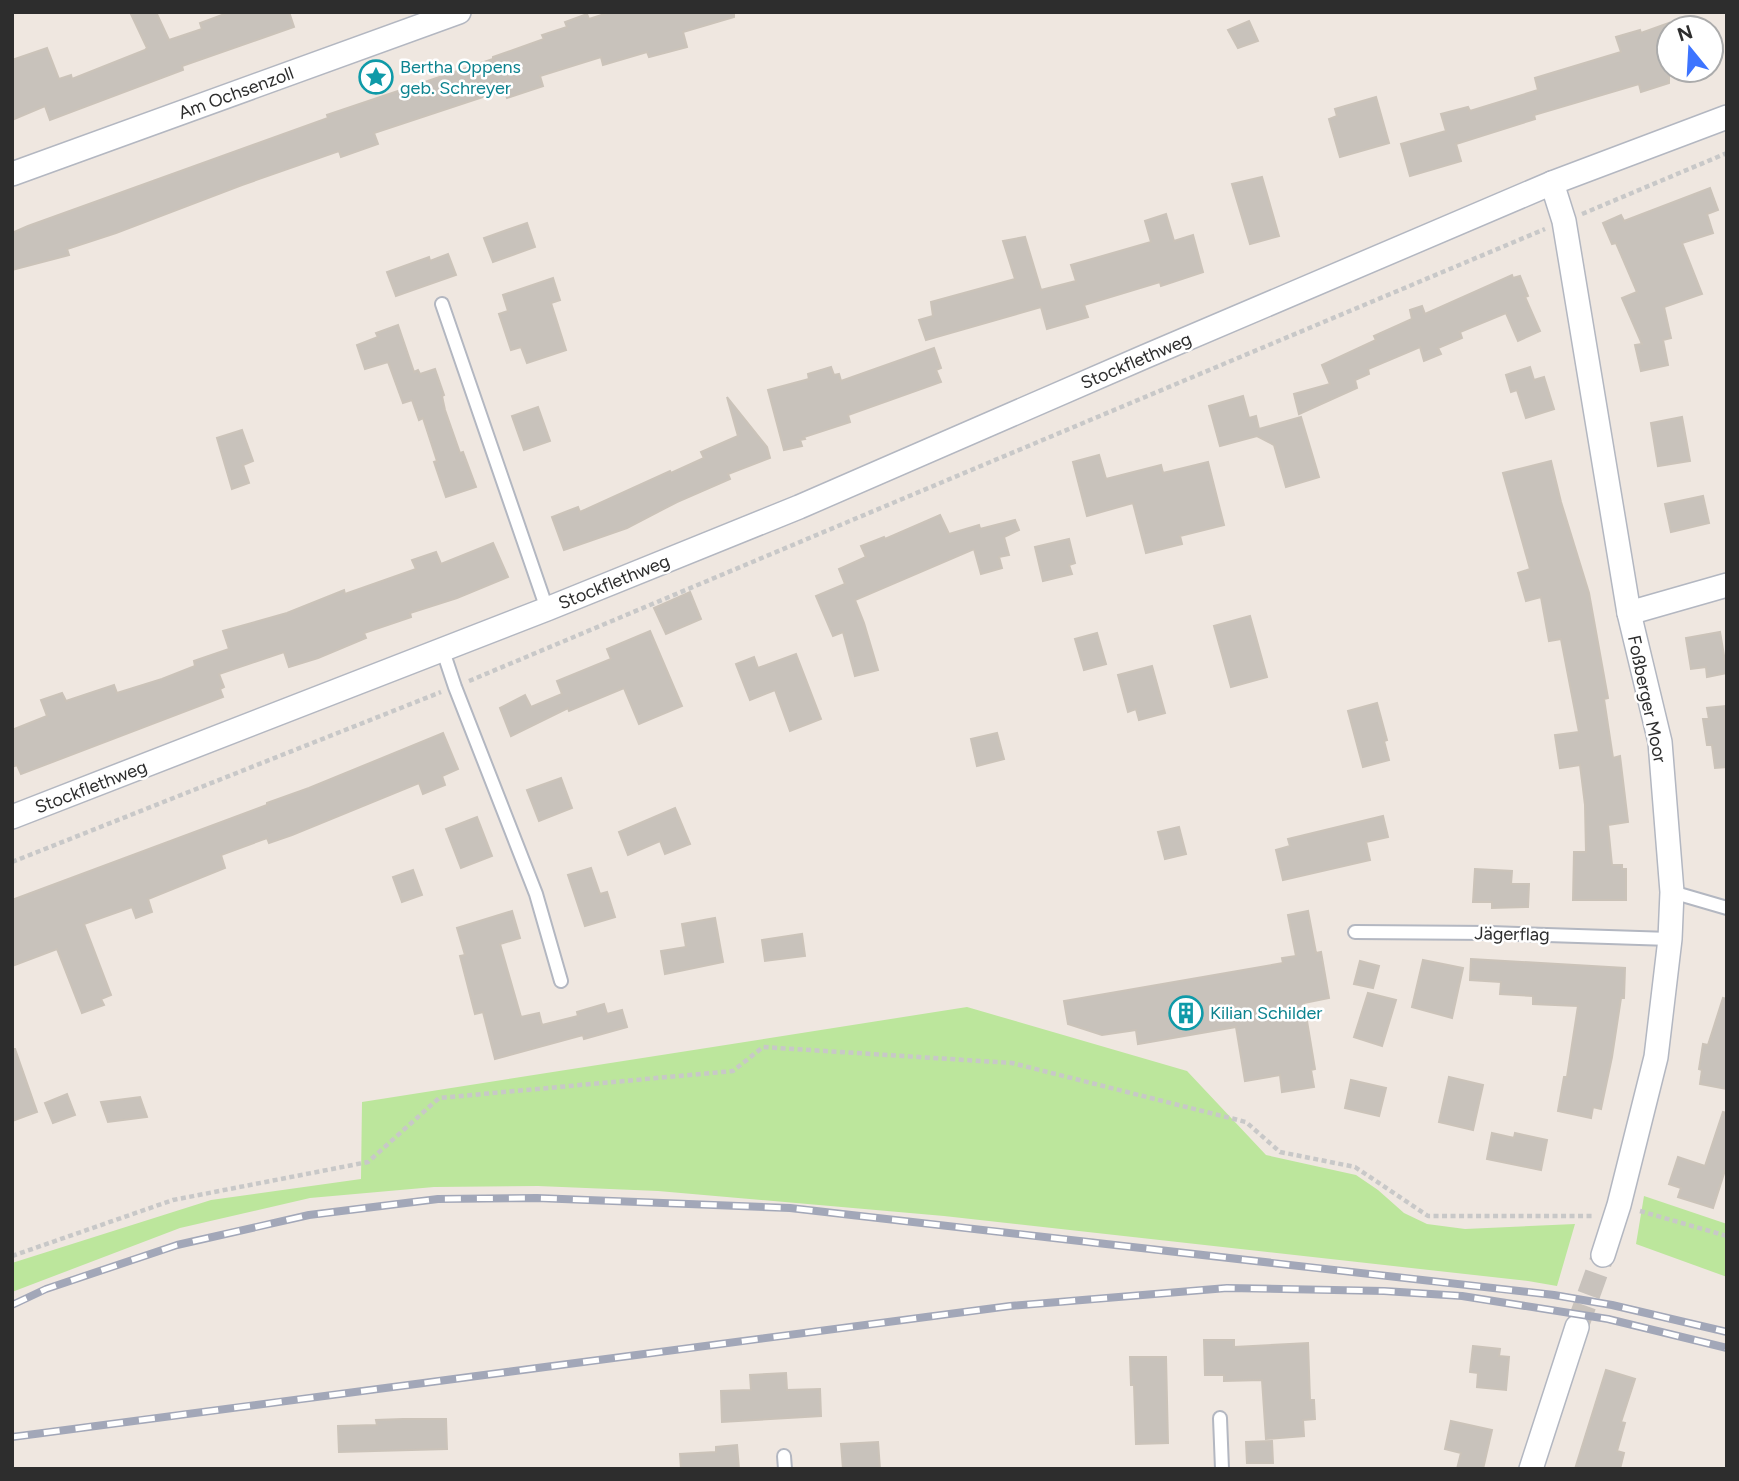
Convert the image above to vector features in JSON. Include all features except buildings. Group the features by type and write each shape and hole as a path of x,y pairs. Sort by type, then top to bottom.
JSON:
{"street":[{"name":"Am Ochsenzoll","path":"12,174 459,12"},
{"name":"Stockflethweg","path":"12,817 547,609 799,507 1552,183 1727,117"},
{"name":"Foßberger Moor","path":"1552,183 1564,221 1629,613 1660,742 1672,892 1670,939 1656,1057 1617,1211 1603,1255"},
{"path":"1629,613 1727,585"},
{"path":"1531,1469 1577,1327"}],"lane":[{"name":"Stockflethweg","path":"442,304 547,609"},
{"path":"442,648 536,894 561,982"},
{"path":"1672,892 1727,908"},
{"name":"Jägerflag","path":"1355,932 1670,939"},
{"path":"1220,1418 1222,1469"}],"path":[{"path":"12,862 455,687 1727,153"},
{"path":"12,1256 173,1200 369,1162 439,1098 733,1071 763,1047 1012,1063 1220,1115 1246,1122 1280,1152 1355,1167 1428,1216 1617,1211 1727,1236"}],"green space":[{"path":"967,1007 1187,1071 1266,1155 1356,1175 1404,1213 1427,1224 1465,1229 1575,1224 1557,1286 944,1216 658,1191 538,1186 434,1187 310,1198 180,1228 12,1292 12,1263 211,1200 361,1179 362,1102"},
{"path":"1644,1196 1727,1224 1727,1277 1636,1244"}],"tunnel":[{"path":"1577,1327 1603,1255"}],"railway":[{"path":"12,1305 46,1289 177,1245 309,1215 438,1199 537,1198 790,1208 1554,1295 1612,1305 1727,1332"},
{"path":"12,1437 1010,1306 1227,1288 1384,1291 1462,1296 1608,1319 1727,1348"}],"place":[{"name":"Bertha Oppens geb. Schreyer","path":"376,77"},
{"name":"Kilian Schilder","path":"1186,1013"}]}
